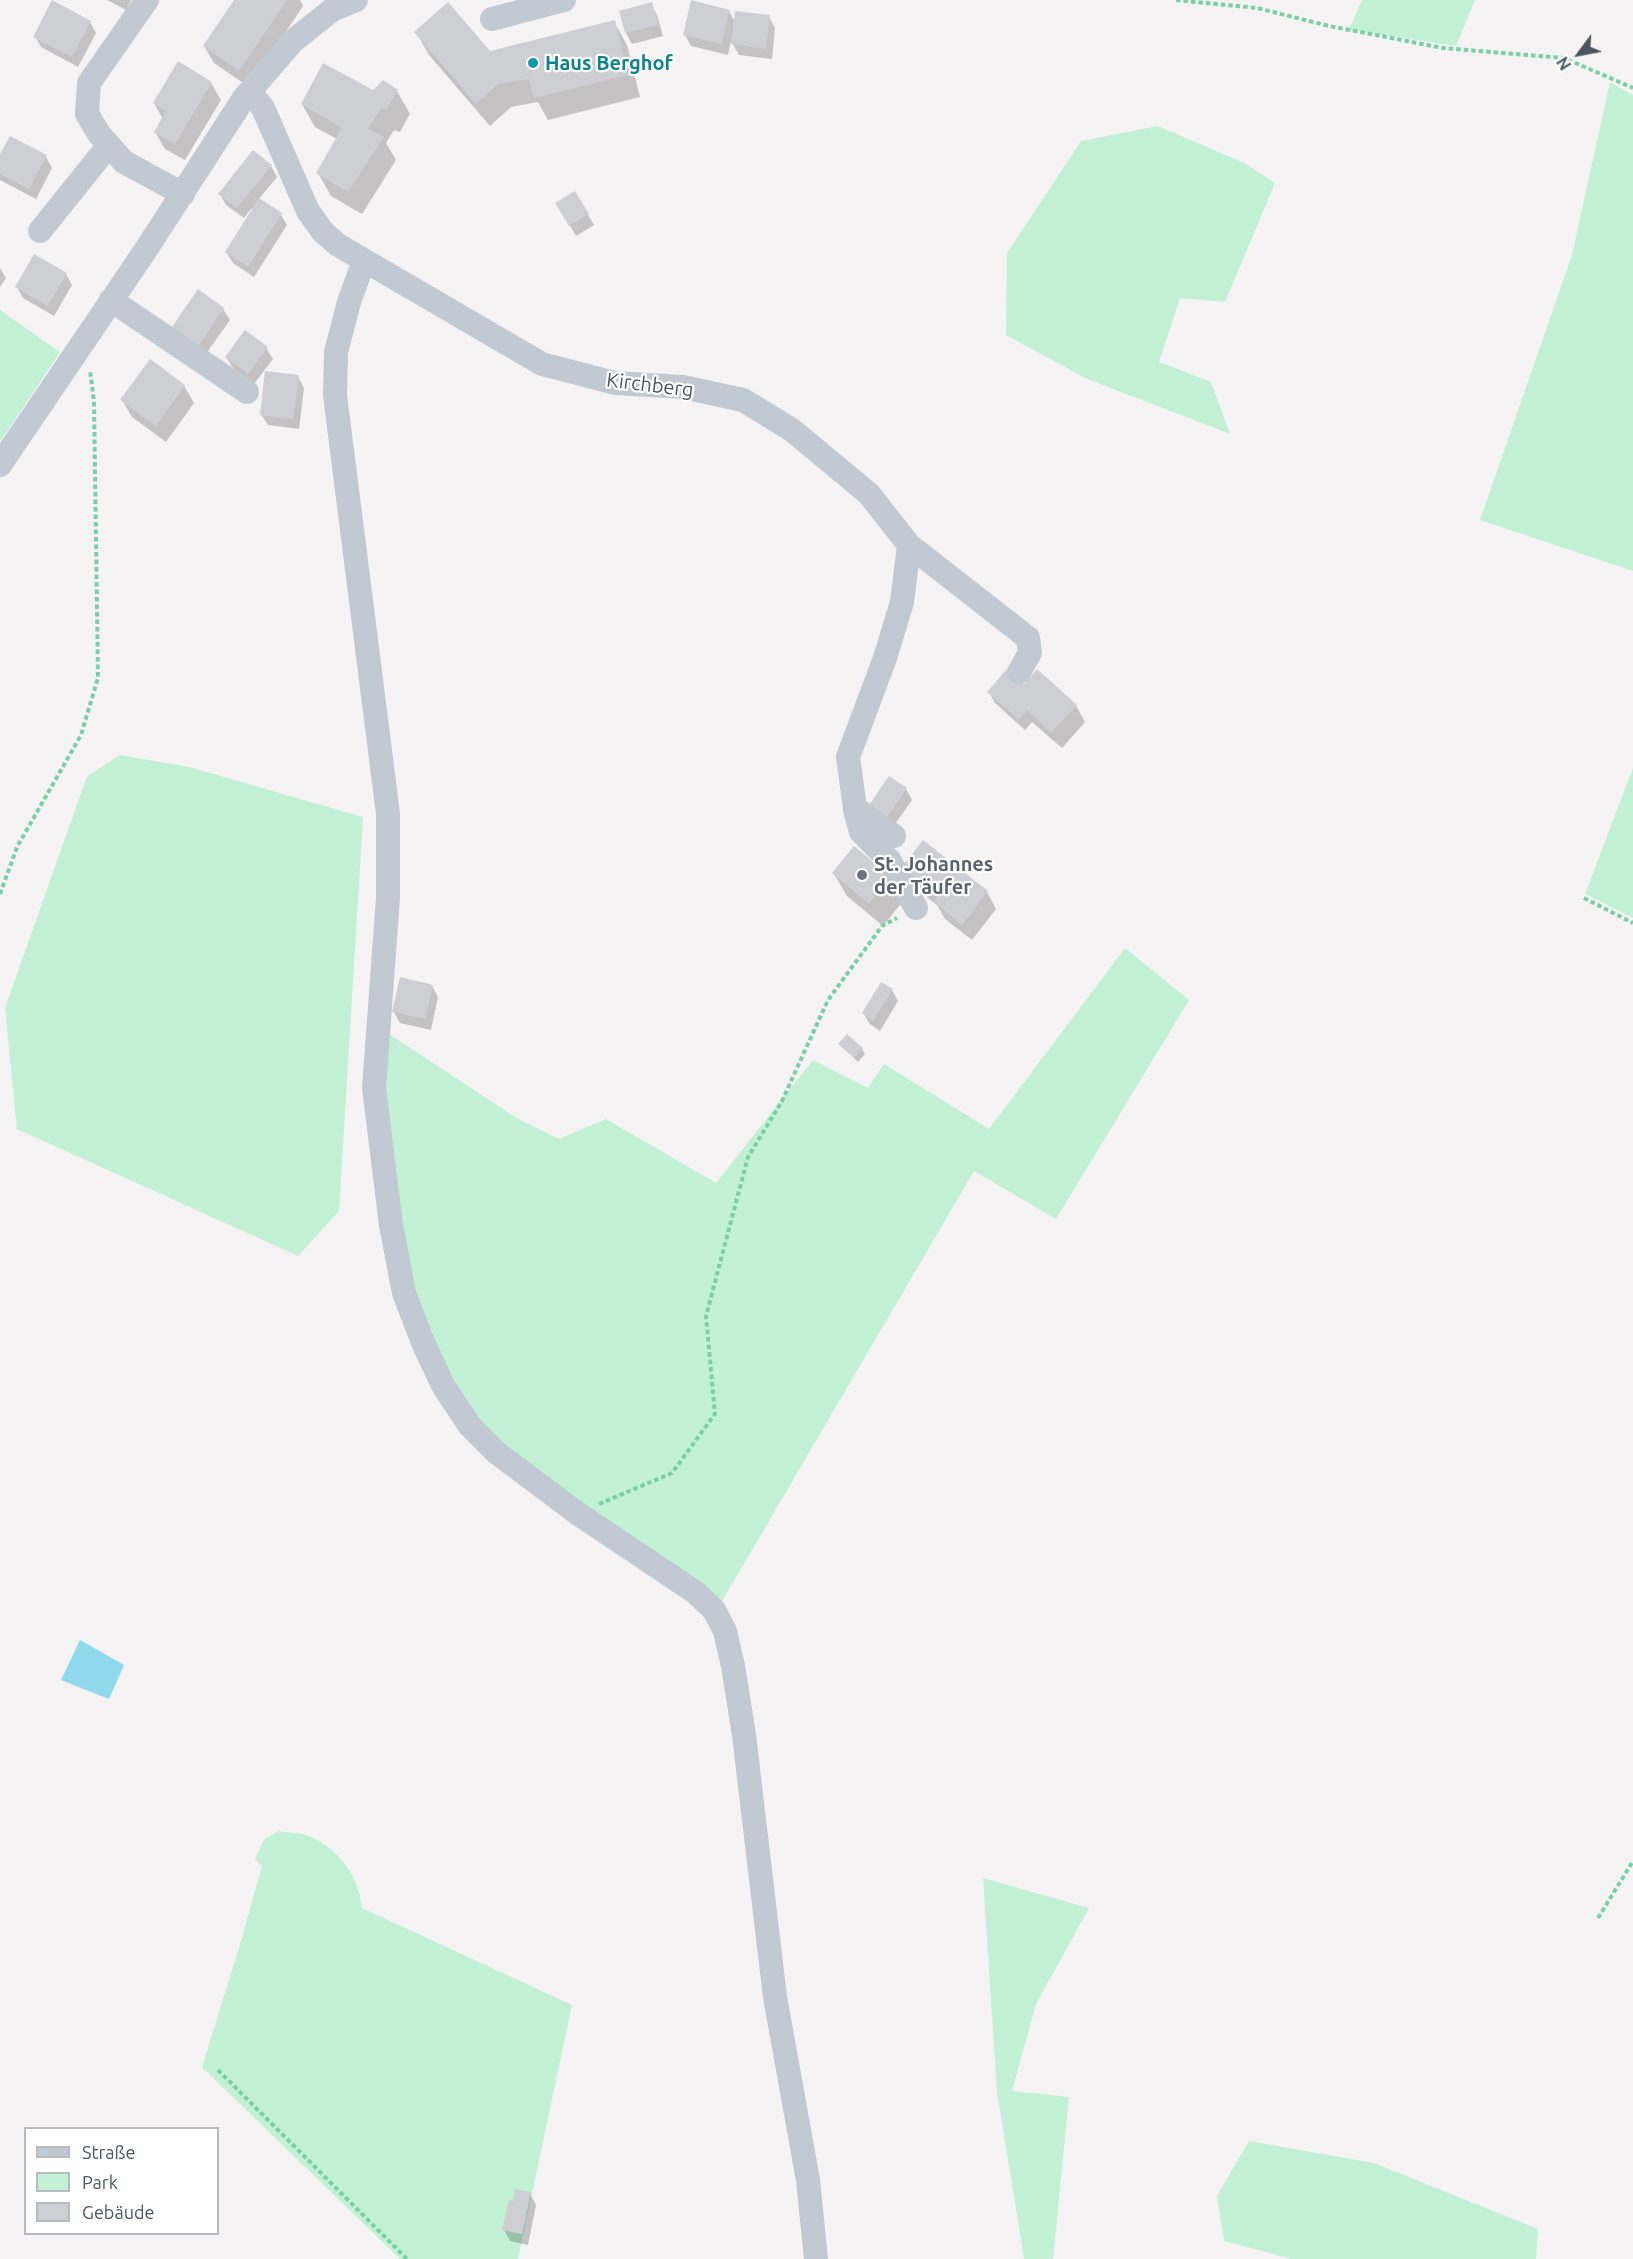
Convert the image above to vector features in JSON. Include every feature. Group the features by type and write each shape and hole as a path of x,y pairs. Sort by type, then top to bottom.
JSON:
{"street":[{"path":"147,0 89,84 87,114 99,134 124,162 183,194"},
{"path":"0,465 183,194 244,98 293,40 329,5 356,0"},
{"path":"492,19 564,0"},
{"name":"Kirchberg","path":"244,98 256,99 263,108 291,176 314,222 338,245 542,364 615,383 683,387 743,400 792,430 869,494 909,545 1028,638 1030,653 1019,672"},
{"path":"40,231 109,145"},
{"path":"364,261 349,302 336,352 335,395 388,814 387,909 374,1089 391,1225 404,1293 424,1345 444,1387 470,1426 497,1453 577,1513 695,1592 714,1610 725,1631 734,1666 744,1735 775,1997 808,2180 816,2259"},
{"path":"111,300 247,392"},
{"path":"909,545 902,602 885,658 848,757 855,808 861,832 890,860 916,908"},
{"path":"855,808 894,836"}],"path":[{"path":"1176,0 1257,8 1329,27 1443,48 1564,58 1633,88"},
{"path":"0,894 17,847 81,735 98,678 94,402 87,336"},
{"path":"1584,898 1633,923"},
{"path":"577,1513 672,1473 716,1414 706,1316 748,1157 782,1101 828,1000 882,926 916,908"},
{"path":"1598,1918 1633,1861"},
{"path":"218,2070 407,2259"}],"green space":[{"path":"1362,0 1475,0 1456,46 1349,30"},
{"path":"1610,82 1633,95 1633,571 1480,520 1572,255"},
{"path":"1158,126 1244,163 1275,183 1225,302 1180,298 1159,362 1211,382 1230,434 1085,378 1006,335 1007,253 1081,141"},
{"path":"0,310 60,352 0,442"},
{"path":"120,755 189,767 363,817 339,1211 298,1256 17,1129 5,1008 87,776"},
{"path":"1633,768 1633,918 1585,894"},
{"path":"1125,948 1189,1000 1056,1219 974,1171 718,1608 500,1450 427,1344 385,1157 383,1030 518,1119 559,1139 606,1119 716,1183 813,1060 868,1088 884,1064 989,1129"},
{"path":"278,1831 307,1835 331,1849 352,1875 362,1908 572,2005 518,2259 400,2259 202,2067 262,1866 255,1859 264,1840"},
{"path":"983,1878 1089,1908 1036,2004 1012,2091 1069,2097 1053,2259 1024,2259 997,2091"},
{"path":"1249,2141 1374,2163 1538,2229 1536,2259 1292,2259 1224,2241 1217,2196"}],"water":[{"path":"80,1640 124,1665 109,1699 61,1680"}],"building":[{"path":"52,0 91,21 72,57 33,37"},
{"path":"234,0 287,0 239,71 203,46"},
{"path":"691,0 730,10 722,44 683,35"},
{"name":"Haus Berghof","path":"448,2 490,51 615,20 628,75 534,98 529,79 498,84 476,104 414,32"},
{"path":"652,2 658,25 625,33 619,11"},
{"path":"735,11 770,15 766,49 731,44"},
{"path":"178,61 212,82 175,144 154,132 166,111 153,103"},
{"path":"323,63 373,90 383,80 398,90 386,110 381,108 368,129 384,137 348,192 316,173 342,128 301,104"},
{"path":"10,136 47,155 29,189 0,174 0,154"},
{"path":"253,150 272,165 237,208 218,194"},
{"path":"575,191 589,214 569,226 555,203"},
{"path":"259,198 282,213 248,267 225,252"},
{"path":"34,254 67,273 48,306 15,287"},
{"path":"198,289 224,308 197,348 170,330"},
{"path":"245,330 268,347 248,374 225,357"},
{"path":"150,359 185,385 156,426 120,400"},
{"path":"265,371 299,375 293,419 260,415"},
{"path":"1007,669 1024,684 1037,669 1077,705 1051,733 1027,710 1019,720 987,692"},
{"path":"889,776 907,788 887,817 869,805"},
{"path":"923,840 988,891 962,925 934,902 937,897 901,868"},
{"name":"St. Johannes der Täufer","path":"854,846 891,877 869,904 832,873"},
{"path":"400,977 433,985 425,1019 392,1012"},
{"path":"881,982 893,989 873,1021 862,1013"},
{"path":"847,1034 863,1048 854,1058 838,1044"},
{"path":"515,2189 531,2192 522,2234 502,2230 509,2200 513,2201"}],"place":[{"name":"Haus Berghof","path":"533,63"},
{"name":"St. Johannes der Täufer","path":"862,875"}]}
